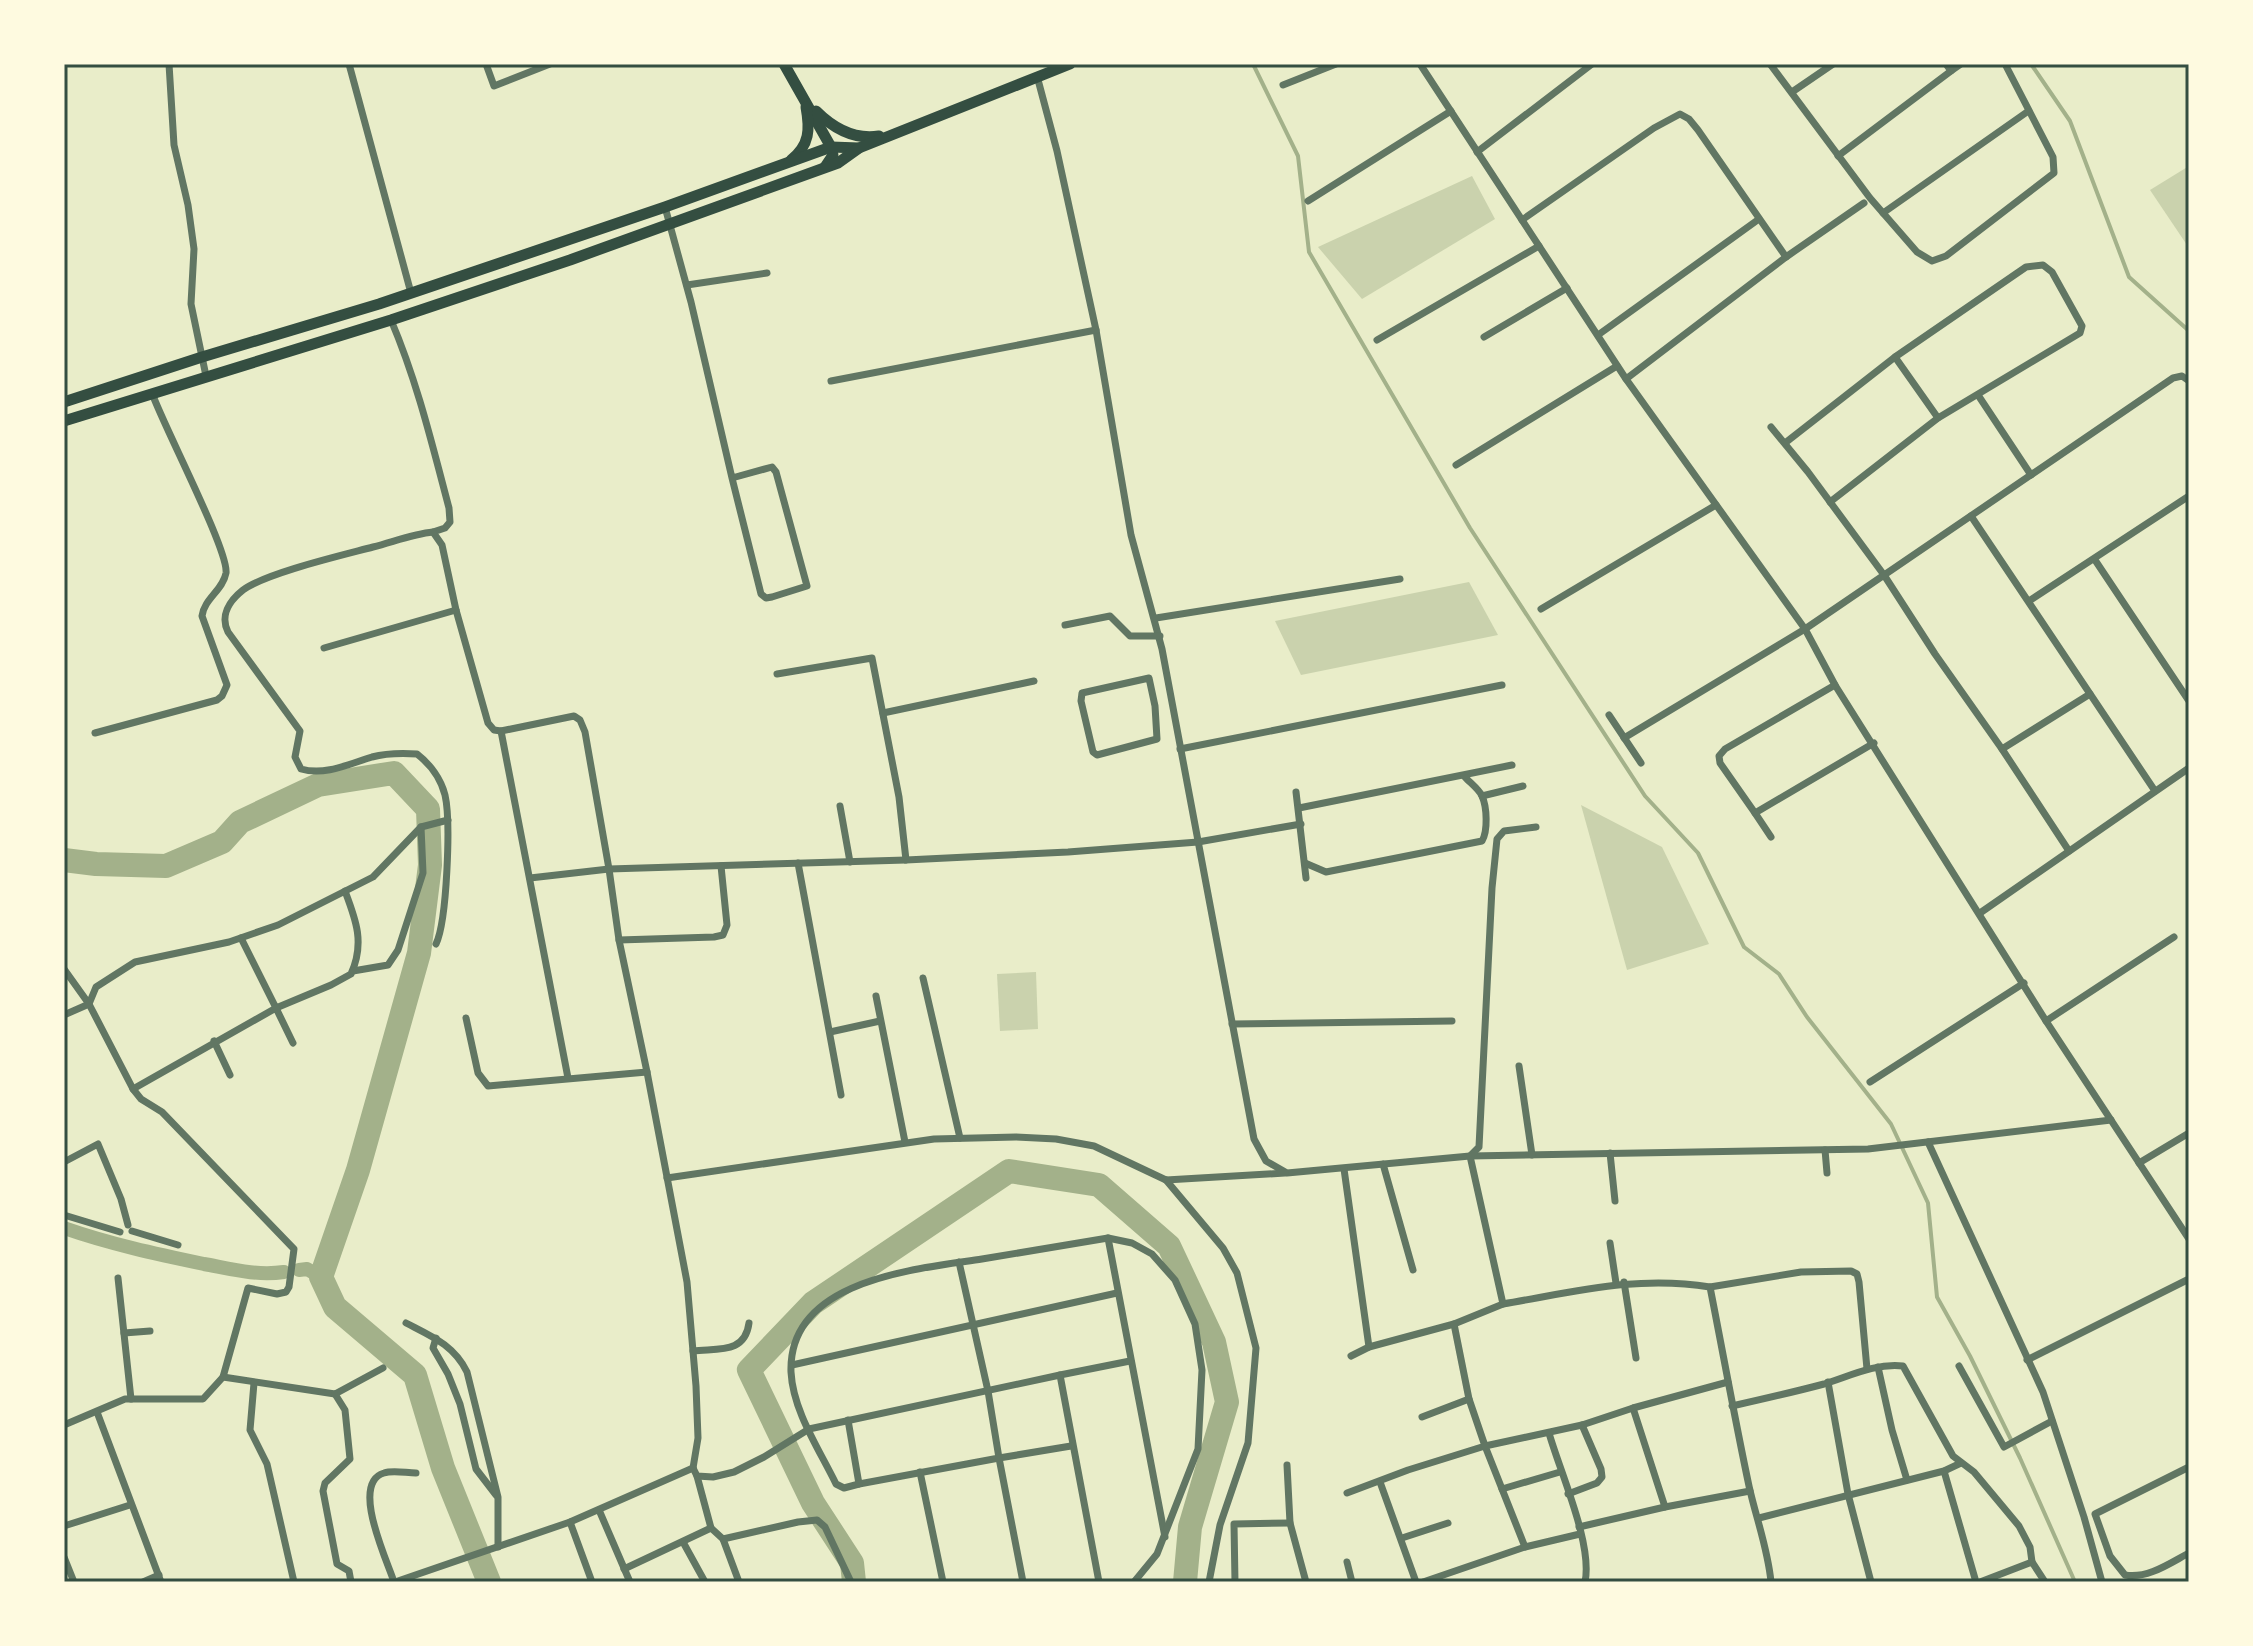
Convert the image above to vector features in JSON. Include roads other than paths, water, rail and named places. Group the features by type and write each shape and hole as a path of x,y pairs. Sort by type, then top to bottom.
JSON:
{"main road":[{"path":"784,64 831,147 833,155 825,167"},
{"path":"64,421 391,320 670,224 838,163 855,149 1070,64"},
{"path":"804,99 830,124 854,135 868,138 895,133"},
{"path":"782,166 795,157 805,144 809,123 804,99"},
{"path":"818,123 831,136 855,149"},
{"path":"64,402 411,293 831,147 855,149"}],"street":[{"path":"169,64 174,145 188,205 194,249 191,304 206,376"},
{"path":"349,64 411,293"},
{"path":"486,64 494,86 550,64"},
{"path":"1283,85 1336,64"},
{"path":"1420,64 1617,366 1805,629 1835,685 2046,1021 2189,1239"},
{"path":"1477,152 1592,64"},
{"path":"1770,64 1883,213 1925,258 1932,261 1946,256 2054,173 2053,157 2027,112 2005,64"},
{"path":"1792,92 1833,64"},
{"path":"1838,156 1948,67 1961,64"},
{"path":"1037,76 1057,151 1096,330 1131,535 1160,636 1254,1139 1266,1161 1287,1173"},
{"path":"1308,201 1451,111"},
{"path":"1883,213 2027,112"},
{"path":"1522,220 1654,128 1680,114 1698,130 1786,257"},
{"path":"1626,379 1786,257 1864,203"},
{"path":"665,207 687,285 732,478 761,594 766,598 772,597 807,586 776,472 772,467 732,478"},
{"path":"1598,335 1759,219"},
{"path":"1377,340 1539,246"},
{"path":"1785,443 1895,357 2026,267 2037,264 2048,267 2082,331 1938,418 1830,502"},
{"path":"687,285 767,273"},
{"path":"1484,337 1567,288"},
{"path":"391,320 425,411 450,522 445,528 433,532 260,580 236,597 226,612 224,622 228,632 300,731 295,757 301,769 320,771 382,755 417,754 434,771 442,786 448,820 443,913 436,944"},
{"path":"831,381 1096,330"},
{"path":"1895,357 1938,418"},
{"path":"1456,465 1617,366"},
{"path":"1624,738 1805,629 2173,378 2185,379"},
{"path":"95,733 217,700 227,685 202,616 203,608 221,585 226,569 218,543 152,393"},
{"path":"1978,395 2031,475"},
{"path":"1771,427 1884,575 2069,851"},
{"path":"2029,601 2188,498"},
{"path":"1541,609 1716,505"},
{"path":"1971,516 2155,791"},
{"path":"433,532 442,545 456,610 488,723 494,730 501,731 569,716 580,720 585,732 619,940 687,1282 698,1438 695,1472 711,1528 723,1539 739,1582"},
{"path":"2095,560 2189,701"},
{"path":"1156,618 1400,579"},
{"path":"324,648 456,610"},
{"path":"1065,625 1104,615 1114,618 1126,635 1160,636"},
{"path":"777,674 872,658 899,797 906,860"},
{"path":"1149,678 1155,706 1157,739 1153,742 1097,755 1093,752 1089,746 1082,693 1149,678"},
{"path":"883,713 1034,681"},
{"path":"1180,749 1502,685"},
{"path":"1771,837 1720,763 1719,756 1725,749 1835,685"},
{"path":"2002,749 2090,694"},
{"path":"1155,706 1173,706"},
{"path":"1609,715 1641,763"},
{"path":"501,731 568,1078"},
{"path":"1755,813 1874,743"},
{"path":"1299,808 1512,765"},
{"path":"1980,913 2189,768"},
{"path":"1305,863 1326,872 1479,842 1486,834 1482,796 1464,776"},
{"path":"1482,796 1523,786"},
{"path":"1296,792 1306,878"},
{"path":"840,806 850,862"},
{"path":"64,1015 89,1004 96,987 135,962 241,938 278,925 373,877 421,827 448,820"},
{"path":"530,878 609,869 906,860 1198,842 1301,824"},
{"path":"133,1089 276,1008 331,985 353,971 388,965 398,950 423,873 421,827"},
{"path":"1470,1156 1479,1147 1497,839 1504,831 1536,827"},
{"path":"798,863 841,1095"},
{"path":"619,940 723,935 727,925 721,866"},
{"path":"345,891 358,927 353,971"},
{"path":"2046,1021 2174,937"},
{"path":"241,938 293,1043"},
{"path":"64,969 89,1004 141,1099 162,1112 181,1130 294,1249 286,1292 277,1294 248,1288 223,1377 215,1388 198,1401 131,1399 112,1403 64,1425"},
{"path":"923,978 960,1138"},
{"path":"1870,1082 2024,983"},
{"path":"876,996 905,1142"},
{"path":"466,1018 478,1073 488,1086 647,1072"},
{"path":"830,1032 880,1021"},
{"path":"1232,1024 1452,1021"},
{"path":"214,1041 230,1075"},
{"path":"1519,1066 1532,1155"},
{"path":"1166,1180 1344,1169 1470,1156 1868,1149 2111,1120"},
{"path":"2139,1163 2189,1133"},
{"path":"94,1135 130,1228 178,1245"},
{"path":"667,1178 905,1142 1016,1137 1079,1142 1105,1150 1166,1180 1211,1231 1230,1261 1247,1306 1256,1348 1248,1443 1220,1525 1209,1582"},
{"path":"1928,1142 2043,1392 2102,1582"},
{"path":"64,1162 98,1144"},
{"path":"1825,1150 1827,1173"},
{"path":"1610,1153 1615,1201"},
{"path":"1470,1156 1503,1304"},
{"path":"1383,1164 1413,1270"},
{"path":"1344,1169 1369,1347"},
{"path":"64,1215 120,1232"},
{"path":"1108,1238 1165,1537"},
{"path":"1071,1446 844,1488 838,1486 809,1429 793,1386 792,1365 800,1333 816,1312 831,1300 880,1276 1108,1238 1132,1243 1152,1254 1167,1269 1186,1304 1197,1338 1202,1370 1200,1442 1157,1554 1134,1582"},
{"path":"1610,1243 1636,1358"},
{"path":"959,1262 988,1391 1023,1582"},
{"path":"1351,1356 1369,1347 1454,1324 1503,1304 1620,1283 1683,1282 1710,1287 1801,1272 1851,1271 1857,1274 1859,1282 1867,1369"},
{"path":"118,1278 131,1399"},
{"path":"2027,1360 2189,1279"},
{"path":"1710,1287 1732,1406 1771,1582"},
{"path":"792,1365 1117,1293"},
{"path":"406,1323 436,1338 460,1358 467,1372 498,1497 495,1549"},
{"path":"693,1351 733,1347 747,1334 749,1323"},
{"path":"1454,1324 1469,1399 1525,1547"},
{"path":"124,1333 150,1331"},
{"path":"436,1338 433,1348 460,1404 476,1469 498,1497"},
{"path":"416,1473 387,1472 371,1485 369,1504 395,1582 570,1522 695,1472 713,1477 734,1472 809,1429 1130,1361"},
{"path":"1732,1406 1867,1369 1903,1366 1953,1456 1974,1472 2019,1526 2030,1547 2032,1562 2045,1582"},
{"path":"1959,1366 2004,1447 2052,1421"},
{"path":"1878,1367 1907,1480"},
{"path":"223,1377 335,1394 383,1368"},
{"path":"1060,1375 1099,1582"},
{"path":"1347,1493 1485,1446 1582,1425 1728,1382"},
{"path":"1828,1382 1848,1494 1871,1582"},
{"path":"254,1383 250,1430 267,1464 294,1582"},
{"path":"335,1394 345,1410 350,1459 325,1483 323,1491 337,1564 349,1571 351,1582"},
{"path":"1422,1417 1469,1399"},
{"path":"1633,1408 1665,1507"},
{"path":"97,1412 160,1578 143,1582"},
{"path":"848,1420 859,1484"},
{"path":"1568,1494 1597,1483 1602,1477 1582,1425"},
{"path":"1549,1433 1580,1530 1586,1564 1585,1582"},
{"path":"1759,1518 1944,1471 1961,1463"},
{"path":"1287,1465 1290,1523 1306,1582"},
{"path":"2189,1467 2095,1514 2110,1556 2125,1575 2135,1577 2146,1574 2189,1553"},
{"path":"1944,1471 1978,1582 2032,1562"},
{"path":"920,1472 943,1582"},
{"path":"1502,1489 1560,1472"},
{"path":"1380,1482 1416,1582"},
{"path":"1423,1582 1580,1530 1665,1507 1750,1491"},
{"path":"64,1526 130,1505"},
{"path":"599,1510 630,1582"},
{"path":"723,1539 817,1520 825,1527 851,1582"},
{"path":"570,1522 592,1582"},
{"path":"1220,1525 1290,1523"},
{"path":"1402,1538 1448,1523"},
{"path":"1234,1524 1235,1582"},
{"path":"624,1569 711,1528"},
{"path":"683,1542 705,1582"},
{"path":"64,1557 74,1582"},
{"path":"1347,1562 1352,1582"}],"waterway":[{"path":"1253,64 1298,156 1309,252 1470,528 1645,796 1698,853 1744,947 1779,974 1807,1017 1891,1124 1928,1203 1937,1297 2020,1458 2075,1582"},
{"path":"2031,64 2070,121 2129,277 2189,331"},
{"path":"64,860 166,866 222,842 240,822 318,785 394,773 428,809 430,865 419,953 358,1170 321,1277 335,1307 415,1375 443,1468 489,1582"},
{"path":"854,1582 852,1563 813,1503 749,1370 813,1303 1009,1171 1099,1185 1169,1246 1214,1342 1227,1402 1190,1527 1185,1582"},
{"path":"64,1228 116,1244 204,1264 254,1273 284,1272"},
{"path":"299,1270 307,1269 321,1277"}]}
